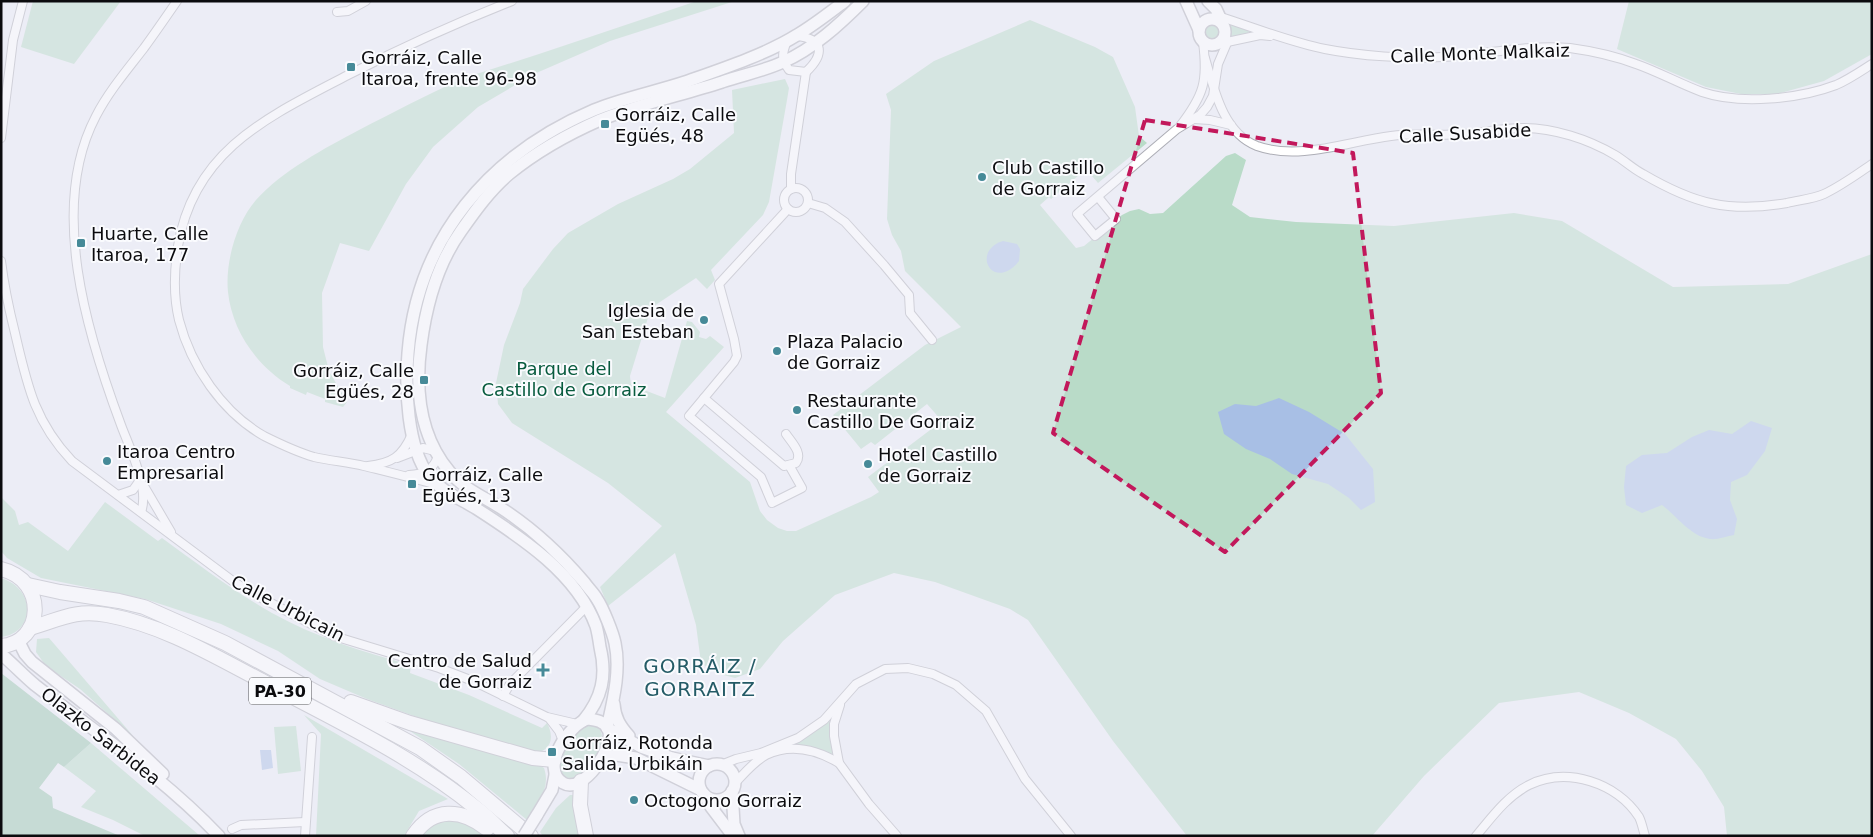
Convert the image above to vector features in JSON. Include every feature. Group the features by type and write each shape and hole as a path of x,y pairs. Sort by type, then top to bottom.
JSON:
{"highway":[{"name":"PA-30","path":"1,570 12,572 21,577 28,585 144,607 224,642 420,748 461,777 530,836"},
{"path":"28,585 34,599 35,614 30,628"},
{"name":"PA-30","path":"1,646 18,640 30,628 66,616 86,613 107,615 151,627 209,653 364,735 424,770 476,808 507,836"},
{"path":"224,642 257,654 320,688 384,715 533,758 554,760"},
{"path":"581,781 580,805 586,836"},
{"path":"413,836 424,823 438,815 450,813 464,815 476,820 495,836"}],"street":[{"path":"1,138 13,40 23,1"},
{"path":"176,540 140,480 105,384 86,312 77,262 74,226 74,189 82,154 96,116 116,83 177,1"},
{"path":"337,12 348,11 366,1"},
{"path":"512,1 379,59 270,116 242,136 223,154 192,199 182,225 175,266 174,294 184,337 201,372 232,412 262,435 293,450 316,457 366,466 378,471 402,475 439,486 518,535 567,580 586,607 596,627 603,658 601,690 594,708 563,741 553,764 555,775 552,790 530,836"},
{"path":"439,486 426,472 416,450 412,433 408,398 408,353 418,299 425,277 442,238 462,208 480,187 515,155 551,131 616,101 683,82 792,38 845,1"},
{"path":"555,775 560,782 568,786 576,785 588,777 600,761 608,740 607,728 614,695 617,670 615,644 598,599 572,569 544,540 502,509 475,493 451,474 437,453 424,423 419,394 419,354 425,315 444,261 458,235 491,192 507,175 562,138 602,119 783,62 816,42 842,22 863,1"},
{"path":"1186,1 1200,38 1208,43 1221,41 1224,38 1221,22"},
{"path":"1098,197 1116,219 1095,236 1077,214 1177,129 1194,119 1207,108 1214,89 1215,76 1227,43 1221,22 1208,1"},
{"path":"1198,30 1204,21 1221,22"},
{"name":"Calle Monte Malkaiz","path":"1221,22 1325,49 1365,55 1441,57 1534,48 1569,48 1604,54 1637,64 1704,93 1738,98 1772,99 1808,92 1837,84 1872,64"},
{"name":"Calle Monte Malkaiz","path":"1208,43 1227,43 1260,35 1284,38"},
{"path":"806,72 789,70 783,62 783,50 792,38 809,37 816,42 819,51 818,58 806,72 791,174 791,189 784,198 788,209 796,212 803,210 808,203"},
{"path":"1177,129 1194,108 1203,88 1208,43"},
{"name":"Calle Susabide","path":"1205,58 1214,89 1231,125 1248,141 1256,145 1283,150 1326,149 1404,134 1462,134 1521,128 1539,129 1581,138 1615,155 1642,174 1672,190 1694,200 1718,205 1766,206 1822,195 1872,164"},
{"path":"1194,119 1210,120 1231,125"},
{"path":"791,189 799,188 805,192 808,203"},
{"path":"808,203 825,208 845,222 884,265 910,295 910,313 932,340"},
{"path":"788,209 719,284 732,327 738,356 689,416 761,477 772,503 802,488 790,465"},
{"name":"Calle Urbicain","path":"1,260 3,281 26,381 35,407 58,446 72,461 176,540 252,593 334,636 438,668 503,696 547,717 554,723 563,741"},
{"path":"704,398 784,466 796,463 799,458 799,454 786,434"},
{"path":"395,459 404,448 412,433"},
{"path":"366,466 383,464 416,450 429,448 437,453"},
{"path":"402,475 426,472 436,464 437,453"},
{"path":"118,495 133,490 140,480"},
{"path":"140,480 143,500 141,512"},
{"path":"503,696 510,684 586,607"},
{"name":"Olazko Sarbidea","path":"18,640 25,654 32,662 116,728 189,800 219,836"},
{"name":"Olazko Sarbidea","path":"1,654 34,683 111,741 201,816"},
{"path":"580,722 588,719 601,722 607,728 640,747 672,758 709,766 721,765 761,753 798,738 824,720 856,684 885,669 908,668 933,674 956,685 986,711 1025,779 1071,836"},
{"path":"614,695 615,713 620,726 640,747"},
{"path":"839,763 834,736 834,724 836,714 844,697"},
{"name":"Calle Urbicain","path":"547,717 580,722"},
{"path":"305,836 312,737"},
{"path":"600,761 616,755 636,758 713,799 719,800 728,795 749,768 765,756 793,749 810,750 826,755 839,763 869,804 897,836"},
{"path":"721,765 730,770 734,779 732,811 734,824 739,836"},
{"path":"709,766 704,769 699,779 702,792 733,836"},
{"path":"1476,836 1508,800 1530,785 1552,778 1575,778 1601,784 1620,797 1639,817 1645,836"},
{"path":"524,836 568,786"},
{"path":"232,829 241,825 305,822"}],"highlighted area":[{"path":"1145,120 1353,153 1381,393 1225,552 1053,433"}],"green space":[{"path":"33,1 121,1 74,64 21,47"},
{"path":"697,1 735,1 610,41 534,74 478,107 433,147 406,184 369,251 340,243 322,293 323,347 329,371 347,402 343,407 325,402 325,399 307,392 306,395 290,388 257,358 241,334 230,306 228,269 233,244 249,209 266,189 278,179 332,144 460,80"},
{"path":"1629,1 1872,1 1872,54 1824,81 1777,94 1741,94 1706,87 1617,49"},
{"name":"Parque del Castillo de Gorraiz","path":"1030,20 1095,47 1113,57 1135,107 1139,136 1147,143 1098,183 1086,169 1051,199 1049,197 1040,205 1076,248 1084,246 1122,215 1130,211 1139,209 1150,214 1163,213 1226,156 1235,153 1246,160 1232,205 1250,217 1296,222 1394,226 1514,213 1562,221 1673,287 1788,284 1872,254 1872,836 1727,836 1724,807 1702,771 1676,739 1629,713 1579,692 1499,703 1424,776 1372,836 1187,836 1113,741 1028,620 1010,609 935,582 894,573 835,595 783,641 760,669 735,678 716,673 701,663 696,625 675,553 608,606 600,587 662,526 608,483 512,423 498,404 496,383 504,345 520,303 523,289 553,249 568,233 618,204 673,179 690,169 734,133 732,90 785,79 789,88 769,202 763,215 711,270 715,280 707,289 696,278 651,308 630,376 631,385 665,398 687,321 692,322 700,332 699,337 706,339 710,336 724,347 666,412 750,482 760,511 767,520 778,528 796,531 871,497 879,492 868,477 942,421 927,404 875,445 871,442 861,449 833,415 925,345 961,327 905,271 901,251 892,235 887,219 891,110 886,94 934,61"},
{"path":"1208,24 1214,24 1219,29 1217,38 1208,40 1203,35 1203,29"},
{"path":"1229,24 1248,29 1249,32 1230,38"},
{"path":"1,497 15,511 19,525 28,522 68,551 105,502 158,541 162,538 258,605 288,622 340,643 411,665 410,673 469,695 542,728 547,723 551,734 549,745 540,752 518,752 508,741 519,754 367,699 320,679 278,651 221,624 145,599 41,578 7,558 1,551"},
{"path":"1,578 13,584 21,591 26,600 27,610 20,628 12,634 1,637"},
{"path":"49,638 134,737 80,689 46,666 36,652 37,639"},
{"path":"1,673 91,743 64,767 58,763 39,788 52,797 53,808 120,836 1,836"},
{"path":"304,715 448,799 419,811 404,836 316,836 321,734"},
{"path":"833,716 835,756 813,748 790,746 811,734"},
{"path":"401,725 536,763 544,768 546,775 545,789 539,802 527,820 459,764"},
{"path":"593,725 600,730 602,738 601,747 596,756 590,766 575,778 569,779 563,776 560,770 560,763 567,747 581,728"},
{"path":"296,726 301,771 278,774 274,727"},
{"path":"91,743 199,835 145,836 81,807 96,791 64,767"},
{"path":"570,795 574,795 581,836 543,836 540,832 556,808"},
{"path":"440,819 464,821 485,836 420,836"}],"water":[{"path":"1003,241 1017,244 1020,249 1019,261 1009,270 1001,273 989,267 987,260 988,253 993,246"},
{"path":"1279,398 1309,412 1345,434 1373,469 1375,502 1361,510 1349,498 1328,484 1292,474 1270,459 1246,449 1224,434 1218,412 1235,404 1256,406"},
{"path":"1751,421 1772,428 1765,451 1747,475 1731,482 1730,500 1737,519 1734,535 1710,539 1690,530 1662,505 1642,513 1626,505 1624,487 1626,466 1642,455 1667,453 1692,437 1709,430 1732,434"},
{"path":"260,750 271,750 273,768 262,770"}],"place":[{"name":"Gorráiz, Calle Itaroa, frente 96-98","path":"351,67"},
{"name":"Gorráiz, Calle Egüés, 48","path":"605,124"},
{"name":"Club Castillo de Gorraiz","path":"982,177"},
{"name":"Huarte, Calle Itaroa, 177","path":"81,243"},
{"name":"Iglesia de San Esteban","path":"704,320"},
{"name":"Plaza Palacio de Gorraiz","path":"777,351"},
{"name":"Gorráiz, Calle Egüés, 28","path":"424,380"},
{"name":"Restaurante Castillo De Gorraiz","path":"797,410"},
{"name":"Itaroa Centro Empresarial","path":"107,461"},
{"name":"Hotel Castillo de Gorraiz","path":"868,464"},
{"name":"Gorráiz, Calle Egüés, 13","path":"412,484"},
{"name":"Centro de Salud de Gorraiz","path":"543,670"},
{"name":"Gorráiz, Rotonda Salida, Urbikáin","path":"552,752"},
{"name":"Octogono Gorraiz","path":"634,800"}],"district":[{"name":"GORRÁIZ / GORRAITZ","path":"700,678"}]}
